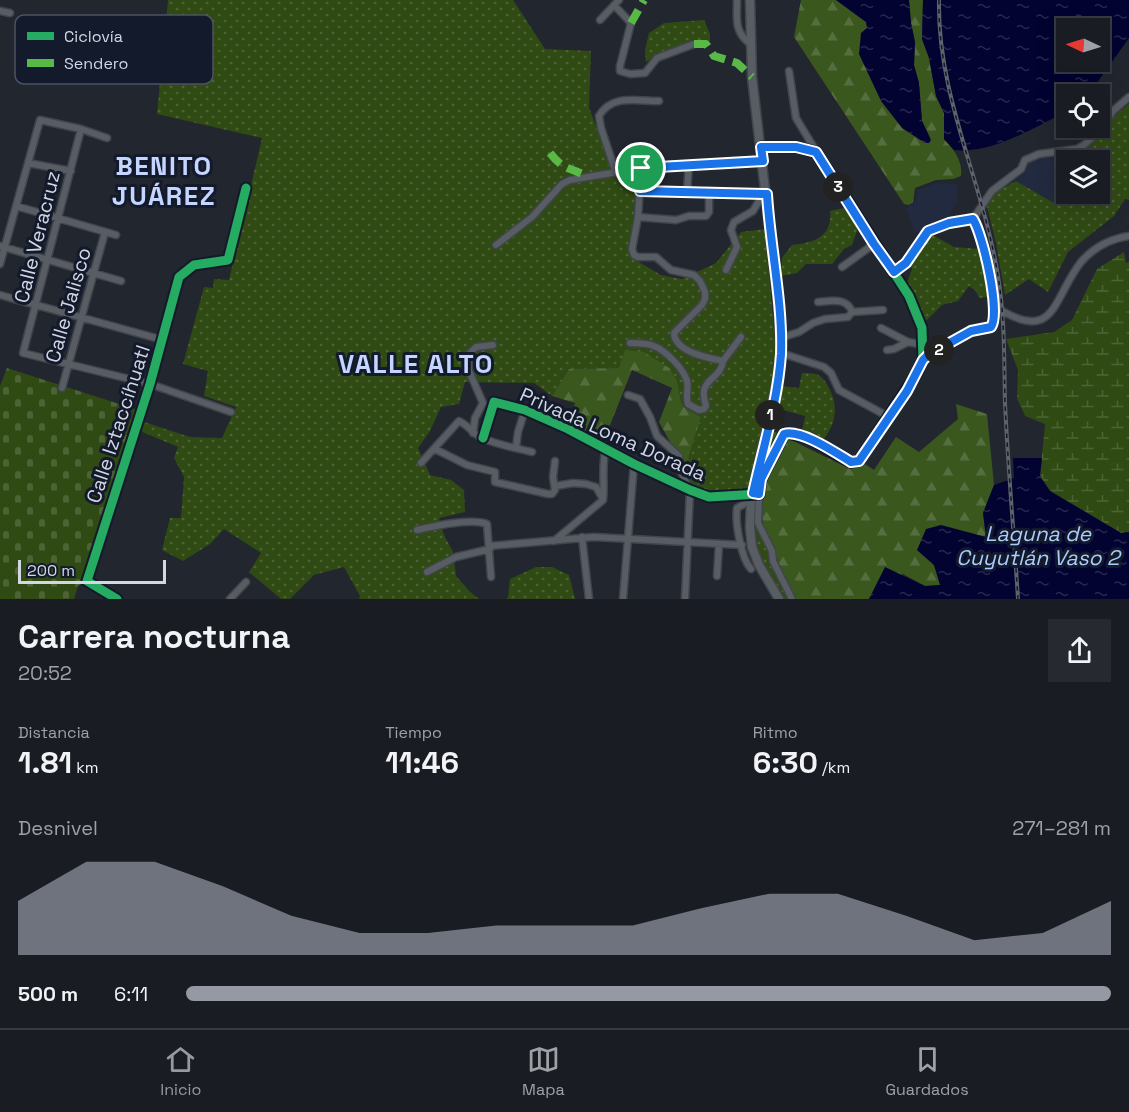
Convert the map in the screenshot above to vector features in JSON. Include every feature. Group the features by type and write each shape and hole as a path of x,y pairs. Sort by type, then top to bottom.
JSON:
{"main road":[{"path":"750,0 750,44 781,353 750,519 752,547 759,565 779,599"}],"street":[{"path":"737,0 737,27 742,38 750,44"},
{"path":"600,20 616,3 631,23 620,66 623,74 645,73 657,58 694,44"},
{"path":"0,11 10,13"},
{"path":"789,71 796,118 909,296 922,328 923,360"},
{"path":"894,272 906,263 928,231 949,223 973,219 992,191 1021,169 1025,160 1039,154 1077,149 1084,145 1114,110 1129,97"},
{"path":"616,173 599,116 607,105 616,101 658,101"},
{"path":"0,264 2,247 40,120 81,129 107,138"},
{"name":"Calle Veracruz","path":"68,363 23,353 81,129"},
{"path":"761,147 796,147 816,152"},
{"path":"496,245 532,217 562,184 570,180 641,168 763,161"},
{"path":"28,163 71,171"},
{"path":"687,191 689,164"},
{"path":"641,168 638,217 632,249 634,255 656,257 671,270 694,275 700,281 705,292 705,299 702,305 676,329 674,338 695,355 723,361"},
{"name":"Calle Iztaccíhuatl","path":"117,599 87,581 150,384 179,277 194,265 228,260 246,188"},
{"path":"640,191 765,194"},
{"path":"638,217 676,220 689,216 706,216 709,212 709,191"},
{"path":"726,270 736,247 731,230 734,222 753,211 765,194"},
{"path":"16,206 116,235"},
{"path":"792,599 773,561 772,551 758,522 754,496 761,479 784,434 791,432 808,438 851,462 859,461 917,373 923,360 971,331 991,327 995,322 994,306 979,229 973,219"},
{"name":"Calle Jalisco","path":"62,388 105,232"},
{"path":"994,306 1012,317 1026,321 1048,316 1058,304 1081,263 1093,250 1107,241 1129,236"},
{"path":"843,267 874,244"},
{"path":"2,247 122,280"},
{"path":"0,295 163,340"},
{"path":"818,302 847,303 852,308 852,312"},
{"path":"780,338 799,332 819,321 848,317 852,312 883,310"},
{"path":"881,328 908,342 924,345"},
{"path":"630,343 656,346 670,358 685,374 688,384 686,400 688,404 699,410 706,406 704,391 707,384 719,374 723,361 741,337"},
{"path":"887,350 894,350 908,342"},
{"path":"473,433 475,418 483,403 469,371 468,355 476,347 493,345"},
{"path":"781,353 824,367 831,373 838,390 889,417"},
{"path":"68,363 150,384 231,412"},
{"path":"628,395 640,399 645,404 657,436 679,456 682,474 690,490 685,599"},
{"name":"Privada Loma Dorada","path":"483,438 494,402 525,410 568,429 634,464 709,497 754,496"},
{"path":"516,448 525,410"},
{"path":"422,463 459,422 483,438 532,452"},
{"path":"554,542 603,500 602,460 606,448"},
{"path":"435,449 467,465 495,472 495,482 552,494 556,486 553,477 555,461"},
{"path":"622,599 634,464"},
{"path":"556,486 586,484 596,488 603,500"},
{"path":"751,569 746,563 736,516 737,508 754,496"},
{"path":"417,530 482,522 487,524 491,577"},
{"path":"427,572 456,557 490,548 582,537 742,545"},
{"path":"582,537 589,599"},
{"path":"717,576 719,544"},
{"path":"230,599 246,582"}],"shaded area":[{"path":"1056,155 1056,202 1054,203 1016,181 1028,162 1040,157"},
{"path":"936,183 957,184 957,202 945,221 915,233 906,208 917,198 917,190"}],"green space":[{"path":"168,0 513,0 545,49 591,51 589,107 614,177 636,175 635,222 629,247 632,258 661,275 682,279 716,263 741,232 765,229 776,351 774,376 749,488 730,493 694,490 685,469 701,417 682,406 677,380 669,368 569,369 552,396 534,383 465,382 459,404 441,407 430,431 418,448 430,475 451,480 464,490 465,512 439,518 444,535 453,552 456,576 479,599 359,599 360,596 344,567 314,575 290,599 281,599 249,572 261,553 224,529 210,544 183,561 162,550 170,518 181,518 184,477 174,458 178,447 140,431 144,422 190,437 222,438 236,407 204,396 208,371 183,364 204,287 213,288 214,279 229,280 262,138 157,114 160,84 213,84 213,15 167,15"},
{"path":"801,0 836,0 866,22 867,28 931,139 922,121 919,83 914,65 915,42 909,0 923,0 922,39 929,58 936,96 944,113 944,139 959,161 961,176 936,180 915,188 913,202 909,205 904,204 794,37"},
{"path":"704,20 710,34 710,41 676,46 646,62 645,50 649,33 664,23"},
{"path":"1129,104 1129,200 1125,199 1114,216 1068,252 1048,292 1029,279 1005,295 987,207 994,193 1016,181 1056,204 1110,204 1110,150 1083,150 1095,138 1110,138 1110,122"},
{"path":"844,208 858,228 852,245 844,249 832,264 806,264 797,273 781,276 782,258 792,245 820,237 828,227 830,211"},
{"path":"931,234 954,247 981,249 988,297 979,298 976,291 969,286 958,301 942,305 924,323 916,299 906,285 912,269 909,263"},
{"path":"1124,252 1126,263 1129,262 1129,532 1121,533 1050,491 1040,476 1045,424 1025,416 1017,398 1018,370 1006,339 1054,332 1072,320 1097,269"},
{"path":"625,350 644,352 669,368 677,380 682,406 701,417 685,469 659,422 672,388 632,370 604,440 568,424 575,403 552,396 569,369 619,368"},
{"path":"7,368 138,410 82,583 78,586 74,599 0,599 0,386"},
{"path":"802,373 820,376 832,395 835,408 833,422 822,441 802,431 805,416 776,408 781,386 799,388"},
{"path":"956,404 987,414 994,485 983,513 986,537 971,535 917,550 934,565 941,585 925,586 903,574 872,594 869,599 796,599 766,534 761,511 773,431 850,469 865,464 874,470 896,437 919,452 958,419"},
{"path":"762,496 764,521 768,535 796,599 783,599 756,548 754,503"},
{"path":"536,567 552,567 569,575 575,599 505,599 508,598 510,579"}],"water":[{"path":"836,0 909,0 915,42 914,65 919,83 922,121 931,140 929,143 925,143 902,128 881,101 859,54 861,33 867,28 866,22"},
{"path":"923,0 1129,0 1129,38 1110,65 1110,18 1056,18 1056,72 1105,72 1096,84 1056,84 1056,117 998,144 969,150 954,150 944,139 944,113 936,96 929,58 922,39"},
{"name":"Laguna de Cuyutlán Vaso 2","path":"1013,458 1042,458 1040,476 1050,491 1121,533 1129,532 1129,599 869,599 885,567 925,586 940,585 934,565 917,550 926,529 941,525 986,537 983,513 994,485 1014,478"}],"railway":[{"path":"939,0 940,36 945,70 991,241 998,276 1004,340 1006,427 1018,599"}],"marked path":[{"path":"631,23 644,0"},
{"path":"694,44 706,44 714,56 737,63 752,77"},
{"path":"550,153 563,166 588,177"}],"cycle path":[{"path":"483,438 494,402 525,410 568,429 634,464 709,497 759,494 761,479 784,434 787,433 808,438 851,462 859,461 917,373 923,360 922,328 909,296 816,152 796,147 761,147"},
{"path":"117,599 87,581 150,384 179,277 194,265 228,260 246,188"}],"district":[{"name":"BENITO JUÁREZ","path":"164,181"},
{"name":"VALLE ALTO","path":"416,364"}],"route":[{"path":"761,147 796,147 816,152 894,272 906,263 928,231 949,223 973,219 979,229 986,260 995,322 991,327 971,331 923,360 907,391 859,461 851,462 808,438 791,432 787,433 784,434 761,479 759,494 753,493 781,353 767,194 640,191 641,168 763,161 761,147"}]}
